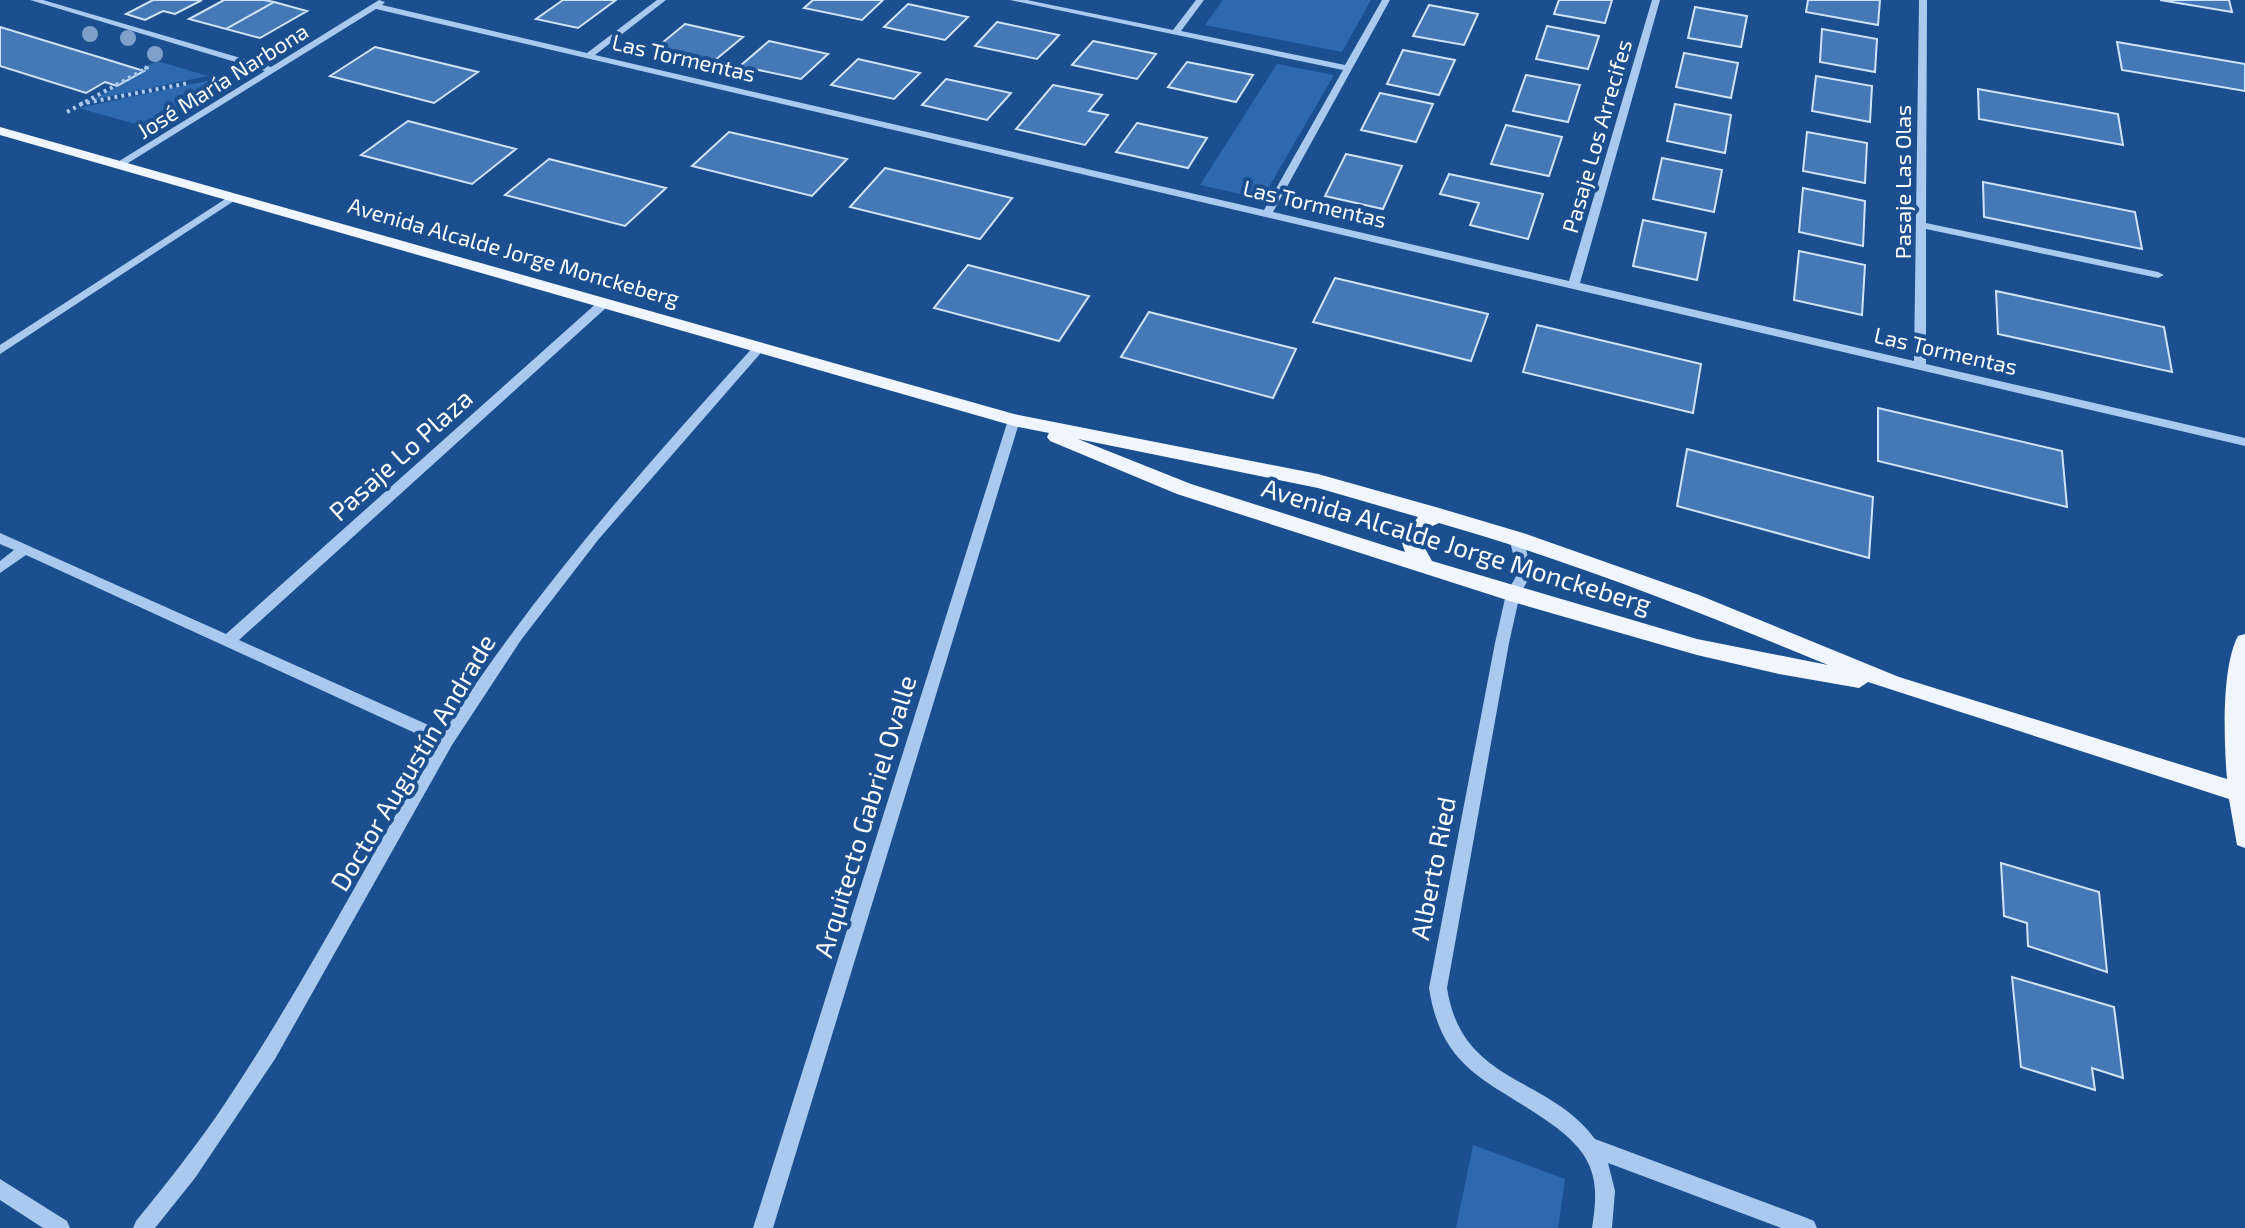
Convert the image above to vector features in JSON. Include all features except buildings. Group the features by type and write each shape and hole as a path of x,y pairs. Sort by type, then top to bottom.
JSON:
{"main road":[{"name":"Avenida Alcalde Jorge Monckeberg","path":"0,131 1014,420 1318,481 1439,515 1516,538 1692,600 1894,684 2241,793"},
{"name":"Avenida Alcalde Jorge Monckeberg","path":"1014,420 1184,489 1513,594 1697,647 1779,666 1894,684"},
{"path":"1426,567 1415,553 1411,540 1423,522 1439,515"},
{"path":"2245,642 2236,730 2245,838"}],"street":[{"path":"34,0 273,70"},
{"path":"589,55 662,0"},
{"path":"1014,0 1348,68"},
{"path":"1175,33 1200,0"},
{"path":"1267,213 1386,0"},
{"name":"Pasaje Los Arrecifes","path":"1574,284 1656,0"},
{"name":"Pasaje Las Olas","path":"1920,364 1923,0"},
{"name":"José María Narbona","path":"120,165 380,3"},
{"name":"Las Tormentas","path":"380,3 589,55 2245,442"},
{"path":"0,350 233,197"},
{"path":"1921,225 2158,275"},
{"name":"Pasaje Lo Plaza","path":"228,641 603,304"},
{"name":"Doctor Augustín Andrade","path":"143,1228 178,1187 234,1111 447,740 512,640 560,575 759,348"},
{"name":"Arquitecto Gabriel Ovalle","path":"763,1228 1014,420"},
{"path":"0,538 447,740"},
{"name":"Alberto Ried","path":"1516,538 1525,573 1513,594 1440,967 1441,1009 1462,1050 1479,1067 1559,1116 1588,1146 1598,1164 1605,1191 1602,1228"},
{"path":"0,568 25,549"},
{"name":"Alberto Ried","path":"1588,1146 1807,1228"},
{"path":"0,1189 60,1228"}],"path":[{"path":"67,112 147,68 143,67"},
{"path":"80,104 202,80"}],"shaded area":[{"path":"1223,0 1371,0 1342,52 1205,25"},
{"path":"157,61 208,76 92,100 150,68 147,66"},
{"path":"1277,64 1334,75 1262,199 1200,185"},
{"path":"216,79 223,81 147,127 78,108"},
{"path":"1473,1145 1565,1179 1558,1228 1456,1228"}]}
